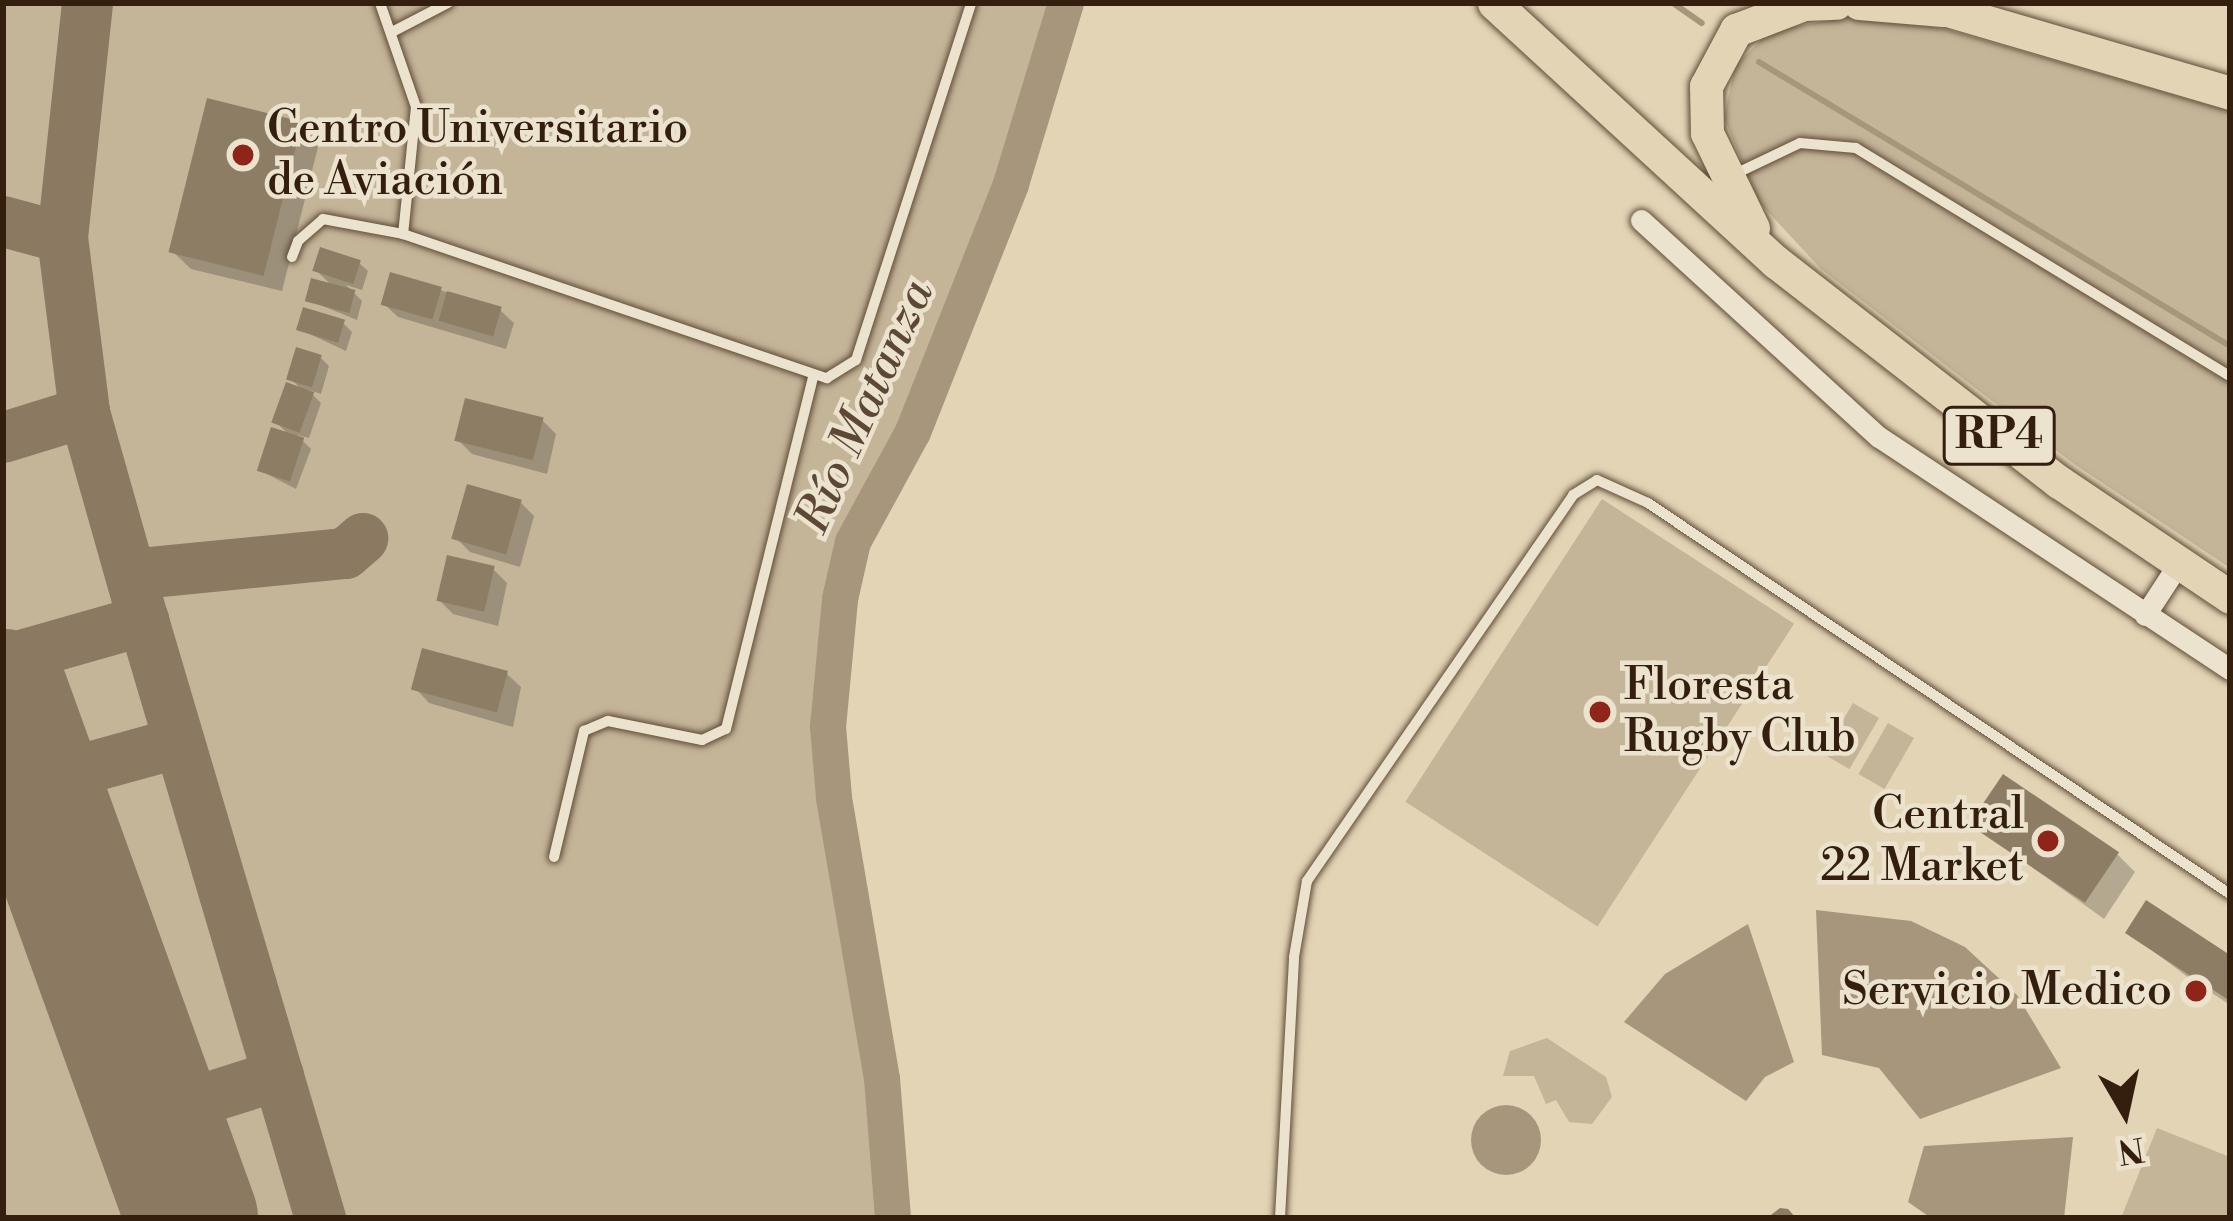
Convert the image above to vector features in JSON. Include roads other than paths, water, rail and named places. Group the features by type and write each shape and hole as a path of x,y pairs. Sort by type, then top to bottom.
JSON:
{"main road":[{"name":"RP4","path":"1494,3 1776,262 2059,482 2230,597"},
{"path":"1776,262 1725,180 1705,108 1719,54 1736,30 1762,16 1835,3"},
{"path":"1859,3 1934,7 2230,93"}],"street":[{"path":"1641,220 1879,436 2230,670"},
{"path":"2145,615 2179,563"}],"lane":[{"path":"380,3 394,31 416,107 403,234"},
{"path":"394,31 448,3"},
{"path":"292,257 298,241 323,219 403,234 813,377 840,375 856,360 970,3"},
{"path":"1725,180 1801,143 1856,148 2230,376"},
{"path":"554,856 584,731 608,721 702,740 726,729 813,377"},
{"path":"1280,1218 1294,957 1307,881 1585,484 1610,482 1648,503 2230,894"}],"waterway":[{"name":"Río Matanza","path":"893,1218 882,1079 834,797 828,727 840,599 853,542 913,432 1011,184 1066,3"},
{"path":"1673,3 1702,23"},
{"path":"1759,62 2230,346"}],"place":[{"name":"Centro Universitario de Aviación","path":"243,155"},
{"name":"Floresta Rugby Club","path":"1600,712"},
{"name":"Central 22 Market","path":"2048,841"},
{"name":"Servicio Medico","path":"2196,991"}]}
